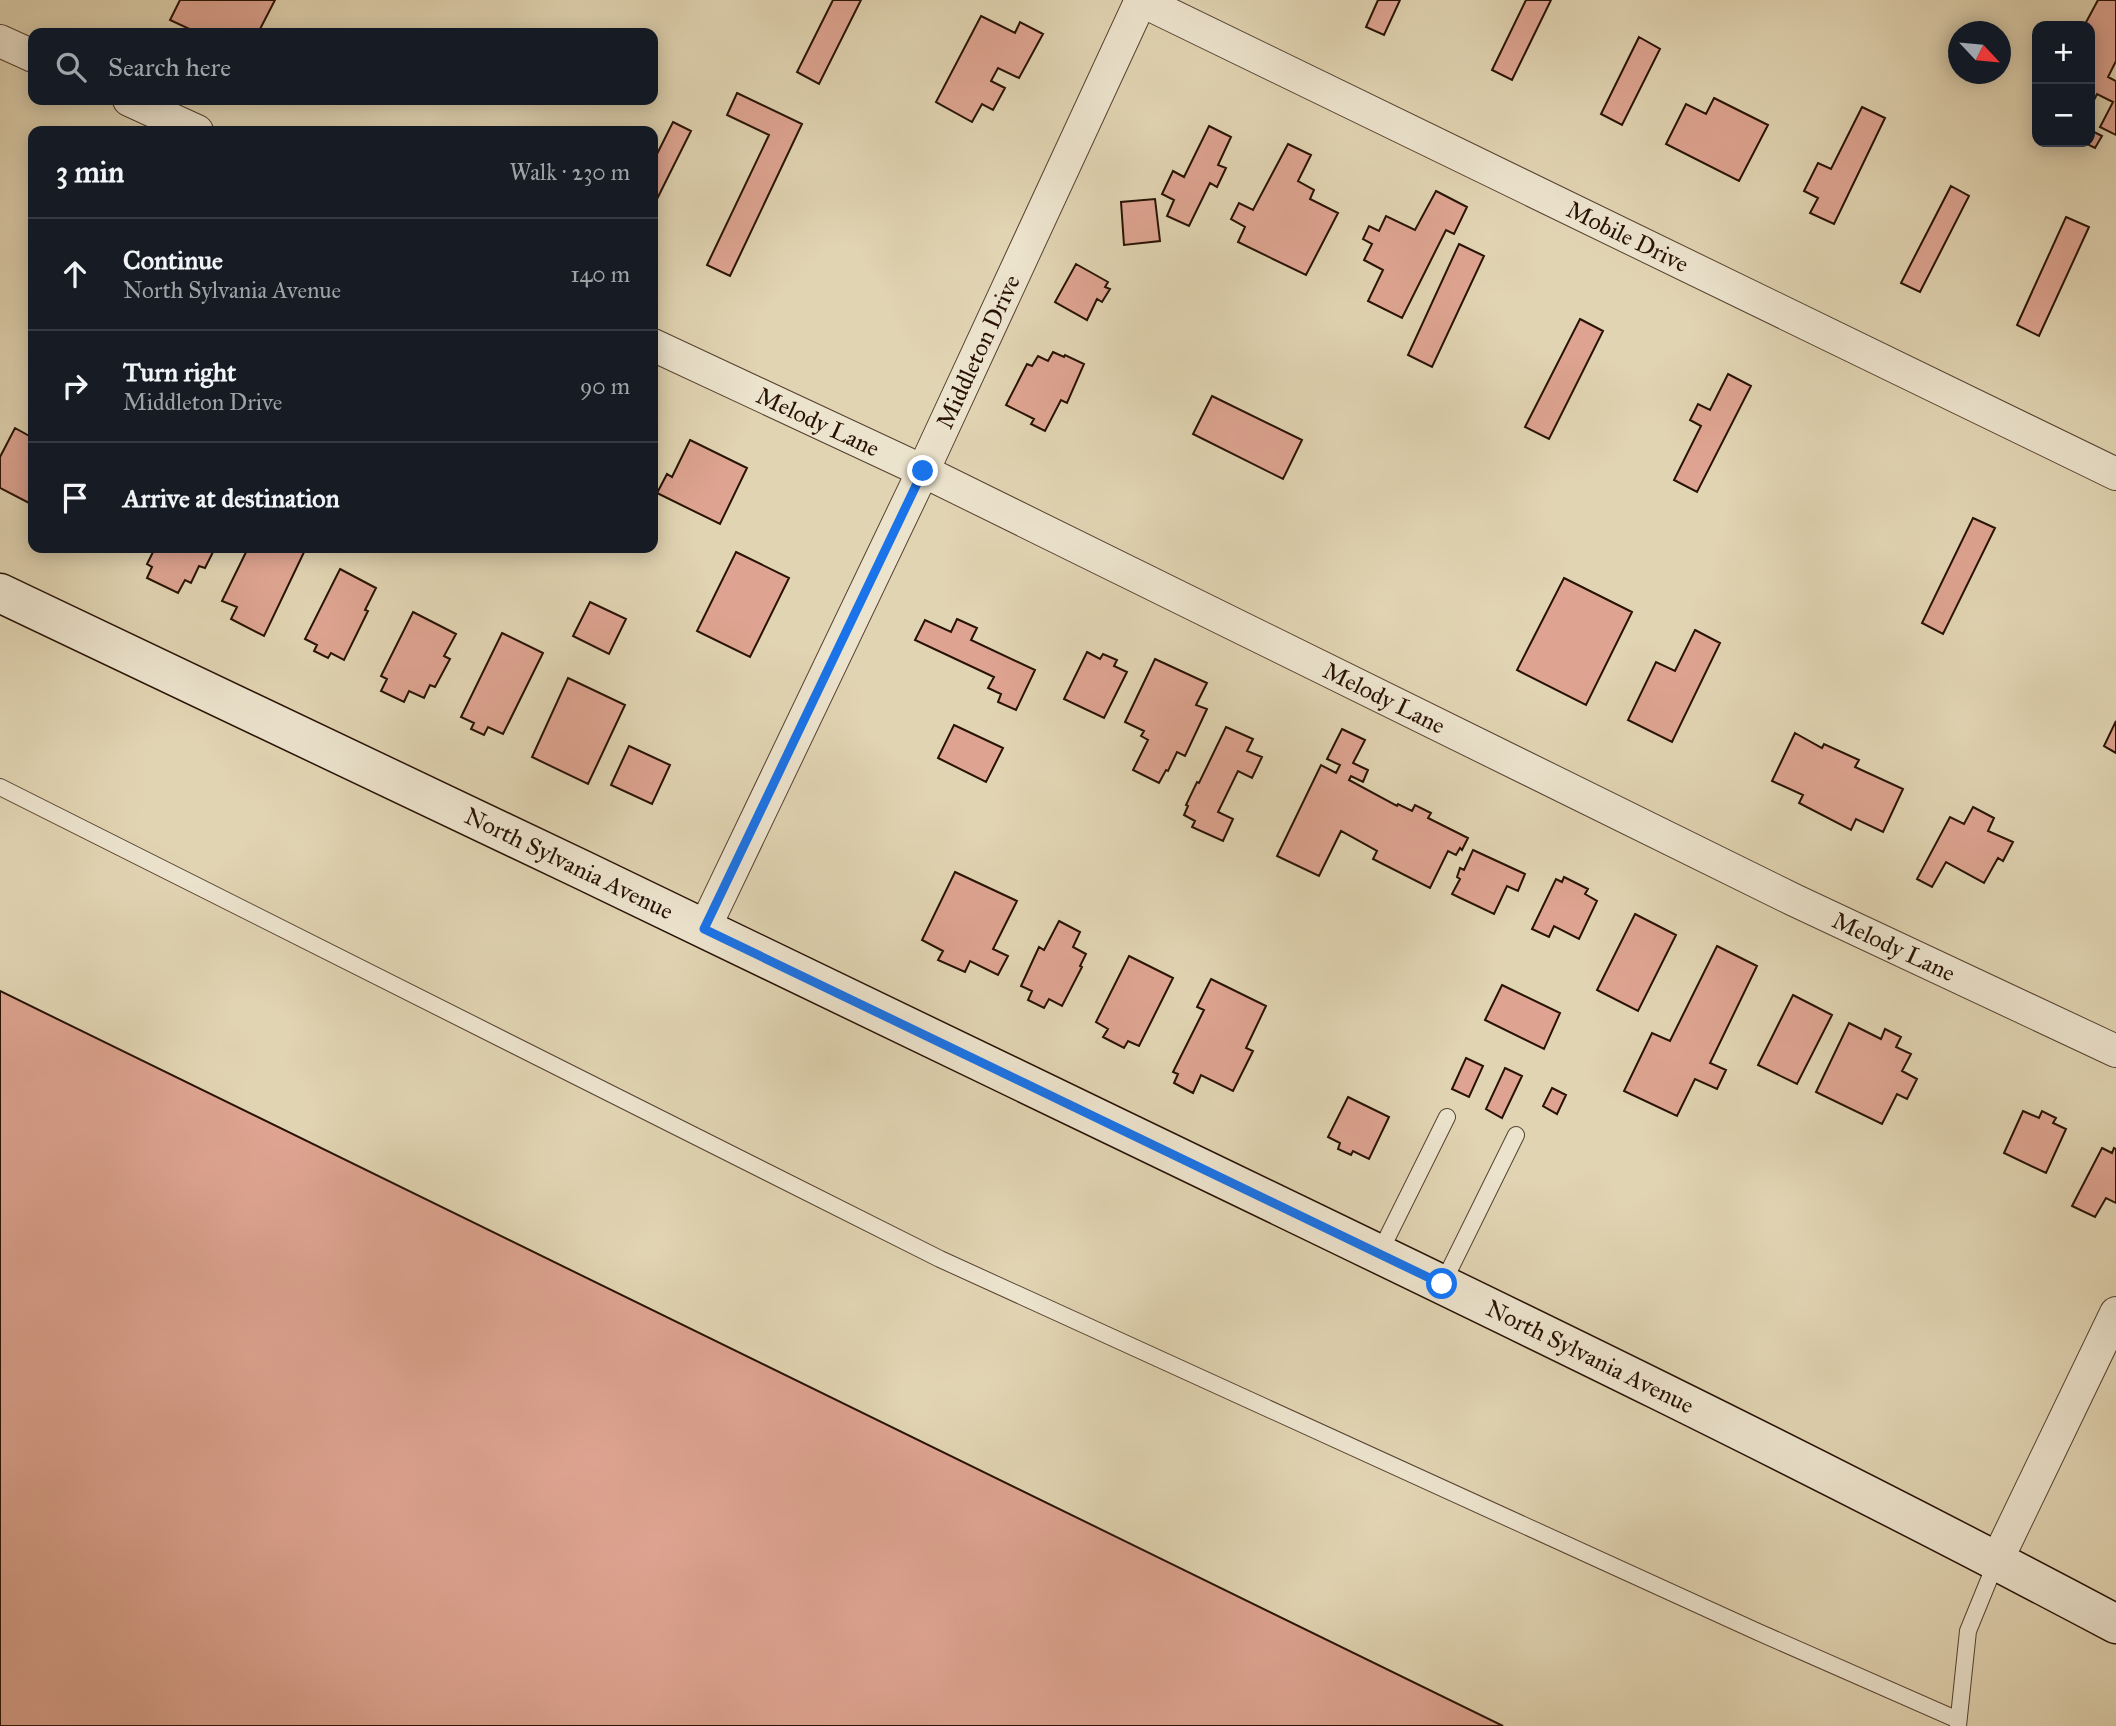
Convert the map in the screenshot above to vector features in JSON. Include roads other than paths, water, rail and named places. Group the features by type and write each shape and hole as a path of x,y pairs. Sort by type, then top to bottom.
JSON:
{"street":[{"name":"Middleton Drive","path":"704,929 923,471 1140,0"},
{"name":"Mobile Drive","path":"1140,0 2116,474"},
{"path":"0,41 28,54"},
{"path":"140,105 186,126"},
{"name":"Melody Lane","path":"658,347 923,471 1782,894 2116,1051"},
{"name":"North Sylvania Avenue","path":"0,593 1689,1404 1997,1560 2116,1624"},
{"path":"1997,1560 2116,1313"}],"lane":[{"path":"0,787 940,1259 1958,1723 1968,1631 1997,1560"},
{"path":"1379,1254 1447,1117"},
{"path":"1442,1284 1516,1135"}]}
